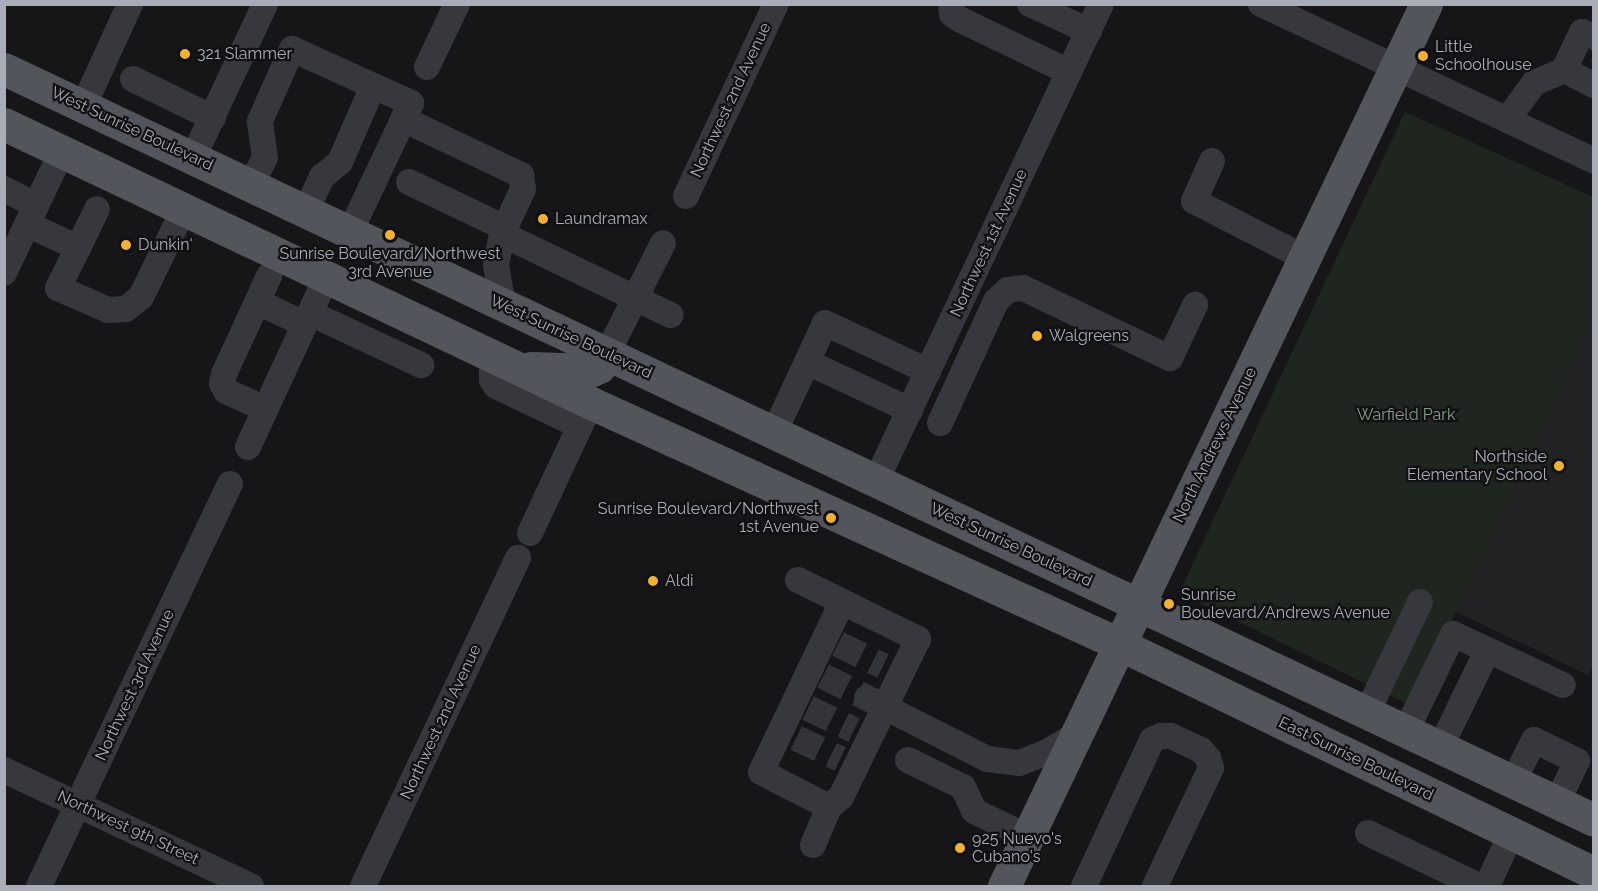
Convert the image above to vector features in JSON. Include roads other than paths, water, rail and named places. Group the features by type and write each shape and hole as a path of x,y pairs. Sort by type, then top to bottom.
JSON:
{"main road":[{"name":"North Andrews Avenue","path":"1004,886 1426,4"},
{"name":"West Sunrise Boulevard","path":"4,69 1138,605"},
{"path":"4,124 508,363 585,415 1119,644"},
{"path":"508,363 592,370 599,367 607,354"},
{"path":"1138,605 1593,820"},
{"name":"East Sunrise Boulevard","path":"1119,644 1589,869"}],"street":[{"path":"84,105 130,4"},
{"path":"193,158 265,4"},
{"path":"428,68 457,4"},
{"name":"Northwest 2nd Avenue","path":"686,196 776,4"},
{"path":"951,4 952,14 961,20 1069,72"},
{"path":"1029,4 1089,31"},
{"name":"Northwest 1st Avenue","path":"876,481 1101,4"},
{"path":"1261,4 1593,161"},
{"path":"1508,120 1534,83 1563,70 1588,34"},
{"path":"251,185 265,158 260,121 292,49 374,86 407,111 521,175 524,189 503,231 496,265 503,304"},
{"path":"1563,70 1593,85"},
{"path":"133,79 213,118"},
{"path":"306,211 322,177 339,162 374,86"},
{"path":"350,232 407,111"},
{"path":"4,273 62,151"},
{"path":"1212,161 1194,201 1305,258"},
{"path":"339,162 375,178"},
{"path":"409,182 670,315"},
{"path":"4,189 32,215 78,248"},
{"path":"97,209 58,288 108,310 126,309 141,297 184,209"},
{"path":"607,354 663,243"},
{"path":"265,410 226,391 222,383 269,276"},
{"path":"248,447 327,276"},
{"path":"940,423 996,301 1008,290 1023,288 1170,358 1195,304"},
{"path":"258,302 376,344 421,365"},
{"path":"376,344 393,308"},
{"path":"774,433 825,323 928,371"},
{"path":"807,362 910,410"},
{"path":"530,533 585,415"},
{"name":"Northwest 3rd Avenue","path":"39,886 230,484"},
{"name":"Northwest 2nd Avenue","path":"363,886 518,558"},
{"path":"798,580 918,639 892,670 848,762 841,798 829,807 813,846"},
{"path":"829,807 761,772 789,734 831,641 842,602"},
{"path":"1367,713 1420,602"},
{"path":"1406,731 1453,634 1563,685"},
{"path":"1440,748 1486,651"},
{"path":"876,702 987,759 1019,763 1045,753 1076,735"},
{"path":"1084,886 1152,740 1161,736 1171,736 1201,750 1208,758 1210,768 1155,886"},
{"path":"1513,782 1534,740 1577,761 1557,802"},
{"path":"908,760 963,787 974,811 1028,837"},
{"name":"Northwest 9th Street","path":"4,770 251,886"},
{"path":"1368,833 1479,886"},
{"path":"1487,886 1512,834"}],"tunnel":[{"path":"838,644 883,666"},
{"path":"823,676 867,698"},
{"path":"808,708 854,730"},
{"path":"796,738 840,759"}],"place":[{"name":"321 Slammer","path":"185,54"},
{"name":"Little Schoolhouse","path":"1423,56"},
{"name":"Laundramax","path":"543,219"},
{"name":"Sunrise Boulevard/Northwest 3rd Avenue","path":"390,235"},
{"name":"Dunkin'","path":"126,245"},
{"name":"Walgreens","path":"1037,336"},
{"name":"Northside Elementary School","path":"1559,466"},
{"name":"Sunrise Boulevard/Northwest 1st Avenue","path":"831,518"},
{"name":"Aldi","path":"653,581"},
{"name":"Sunrise Boulevard/Andrews Avenue","path":"1169,604"},
{"name":"925 Nuevo's Cubano's","path":"960,848"}],"park label":[{"name":"Warfield Park","path":"1406,415"}]}
